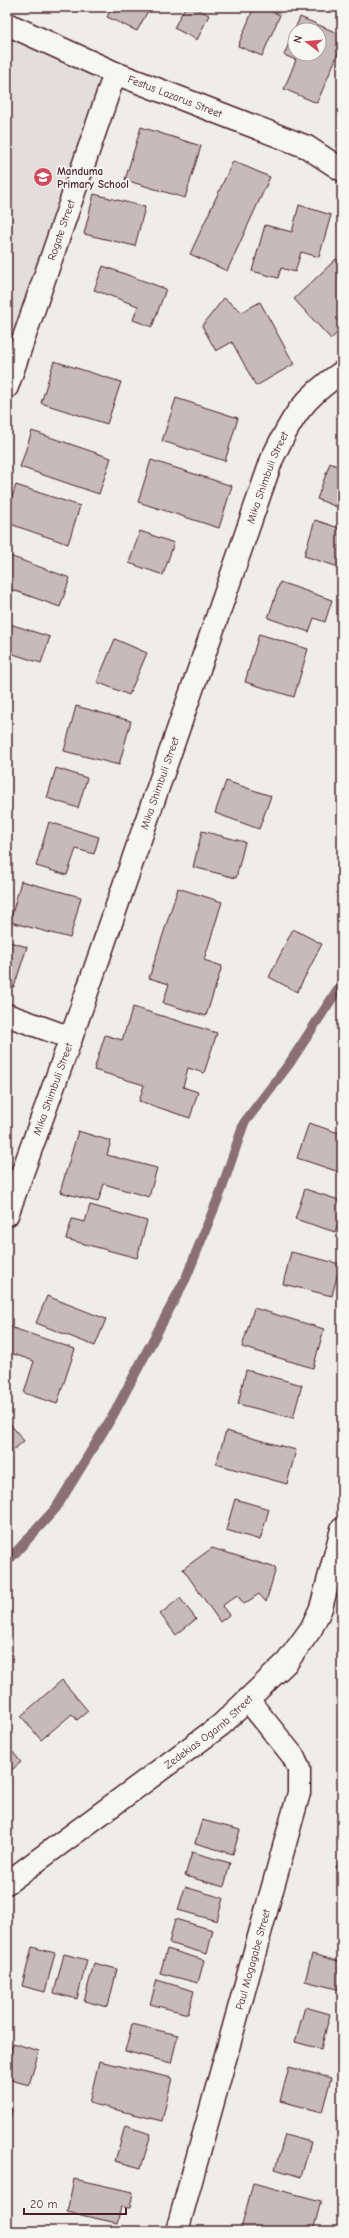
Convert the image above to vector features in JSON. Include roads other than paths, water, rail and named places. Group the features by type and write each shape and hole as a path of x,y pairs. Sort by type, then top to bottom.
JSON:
{"street":[{"name":"Festus Lazarus Street","path":"7,24 115,73 307,147 342,170"},
{"name":"Rogate Street","path":"7,387 115,73"},
{"name":"Mika Shimbuli Street","path":"7,1215 71,1038 272,460 298,410 316,391 342,372"},
{"path":"7,1015 71,1038"},
{"name":"Zedekias Ogamb Street","path":"7,1883 221,1725 287,1662 311,1628 321,1608 342,1529"},
{"name":"Paul Mogagabe Street","path":"177,2231 299,1793 299,1769 293,1756 248,1700"}],"waterway":[{"path":"7,1562 56,1508 112,1417 186,1278 221,1191 244,1123 289,1064 342,983"}],"place":[{"name":"Manduma Primary School","path":"43,177"}]}
